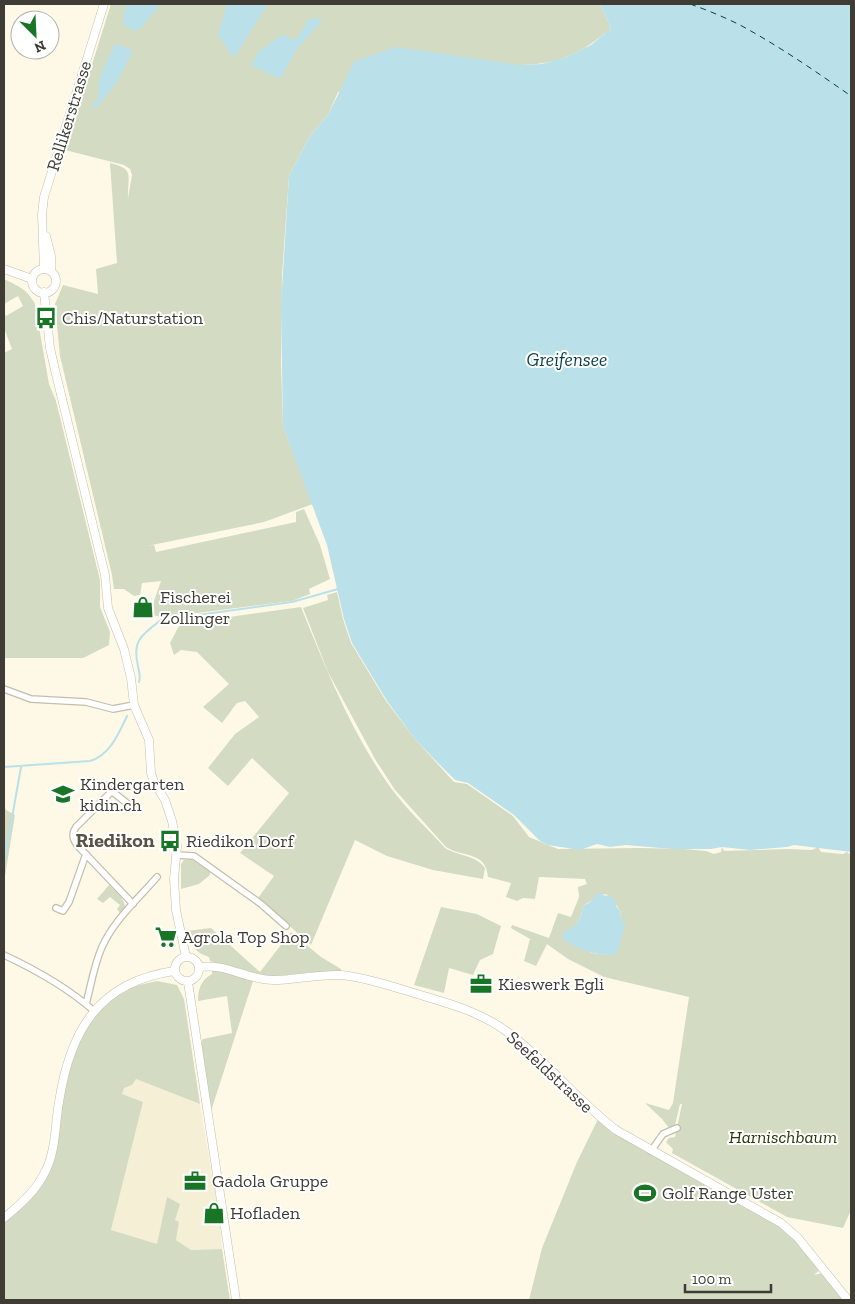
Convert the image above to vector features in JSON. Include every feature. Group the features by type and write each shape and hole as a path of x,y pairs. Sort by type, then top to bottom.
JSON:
{"main road":[{"name":"Rellikerstrasse","path":"48,270 42,214 44,197 104,4"},
{"path":"4,269 32,279"},
{"path":"38,270 48,270 56,280 50,291 44,292 35,288 32,279 38,270"},
{"path":"44,292 53,363 104,569 108,608 122,644 134,704 149,740 149,761 152,777 165,800 176,837 174,879 176,910 186,957"},
{"path":"186,957 193,958 199,967 196,978 188,982 181,980 174,971 176,963 186,957"},
{"name":"Seefeldstrasse","path":"199,967 220,967 259,979 272,980 327,975 358,978 469,1010 491,1021 506,1031 599,1118 624,1136 781,1223 798,1238 848,1300"},
{"path":"4,1218 33,1191 46,1170 53,1148 61,1093 73,1046 82,1027 106,999 130,984 154,975 174,971"},
{"path":"188,982 236,1300"}],"street":[{"path":"4,689 31,699 86,702 113,709 134,704"},
{"path":"104,785 133,808"},
{"path":"112,791 73,833 73,839 133,904"},
{"path":"56,908 62,911 69,902 86,854"},
{"path":"176,855 194,856 242,889 286,926"},
{"path":"86,1004 102,946 115,924 157,877"},
{"path":"4,955 77,996 94,1011"},
{"path":"651,1151 663,1134 678,1128"}],"shaded area":[{"path":"136,1079 200,1104 220,1223 222,1249 191,1250 176,1240 179,1222 175,1221 167,1197 157,1245 111,1230 143,1102 122,1094 124,1088 132,1085"}],"green space":[{"path":"111,4 600,4 611,28 590,45 558,60 338,92 329,113 308,139 289,176 282,275 281,362 283,426 313,504 264,522 147,546 154,545 156,552 296,522 296,512 304,509 320,545 330,579 309,589 310,594 292,601 165,617 149,615 161,581 142,583 140,595 134,596 124,589 114,589 60,356 55,304 63,285 98,294 96,269 117,263 110,163 118,165 127,171 129,179 128,198 132,175 130,169 124,165 65,150"},
{"path":"4,279 25,291 35,304 49,384 56,401 100,580 100,607 110,632 109,645 83,658 4,658 4,353 12,349 4,328 4,313 6,316 23,306 18,296 4,304"},
{"name":"Harnischbaum","path":"337,592 351,643 386,701 415,739 454,782 467,784 513,816 529,837 558,849 684,849 706,851 714,854 721,852 722,847 724,851 812,850 818,847 821,852 843,854 847,852 851,855 851,1210 843,1228 787,1217 672,1153 673,1149 666,1142 669,1138 675,1137 682,1104 680,1104 675,1125 669,1128 645,1103 669,1110 673,1103 689,997 604,977 568,959 547,944 536,966 524,961 530,939 511,928 512,925 549,938 558,913 571,917 579,897 578,887 587,884 585,879 539,877 535,899 523,898 517,901 506,897 511,883 488,877 483,863 479,859 446,847 395,790 375,759 328,672 303,608 328,600 327,595","holes":["606,894 621,912 613,955 596,954 585,950 565,930 570,931 579,921 584,905"]},
{"path":"301,607 330,677 352,723 364,746 391,788 445,848 472,858 485,868 483,879 433,870 387,856 355,840 311,945 258,898 274,876 240,853 289,793 252,758 228,786 208,768 235,734 259,717 245,701 237,703 222,723 203,707 229,684 197,652 181,650 174,655 170,643 180,624"},
{"path":"4,806 6,810 15,815 4,882"},
{"path":"191,859 210,872 210,875 199,884 181,889 181,864 184,860"},
{"path":"109,885 119,894 124,903 125,906 120,913 117,909 120,905 110,897 103,903 97,899"},
{"path":"441,907 477,914 501,926 493,954 480,960 473,975 449,968 444,993 414,985"},
{"path":"211,928 260,972 291,932 321,957 341,969 341,972 312,972 270,977 252,974 210,961 209,957 194,948 186,931"},
{"path":"212,970 253,981 211,1111 201,1043 203,1039 232,1033 227,996 198,1001 201,985 212,974"},
{"path":"157,981 177,985 184,999 200,1104 136,1079 132,1085 124,1088 122,1094 143,1102 111,1230 157,1244 167,1197 180,1204 175,1220 179,1222 176,1240 191,1250 222,1249 230,1300 4,1300 4,1218 23,1202 46,1170 73,1047 97,1012 117,996 135,986"},
{"name":"Golf Range Uster","path":"599,1117 781,1223 822,1268 814,1275 822,1273 844,1300 529,1300 542,1248 577,1162"}],"water":[{"path":"126,4 161,4 142,27 135,31 124,25"},
{"path":"227,4 268,4 234,58 218,35"},
{"name":"Greifensee","path":"600,4 851,4 851,852 794,845 750,850 722,847 711,849 672,849 626,845 610,847 597,844 580,850 548,845 540,841 514,815 468,783 455,780 415,739 387,701 352,643 344,619 327,545 283,426 281,304 289,176 308,139 329,113 354,62 395,47 520,65 542,64 567,57 591,45 611,28"},
{"path":"318,18 321,20 320,23 297,49 280,79 251,65 259,51 282,35 296,40 309,19"},
{"path":"117,44 132,50 132,53 116,84 97,107 93,109 92,105 98,98 101,75 114,46"},
{"path":"599,892 602,895 615,899 616,906 621,912 620,917 625,924 619,949 614,955 587,951 562,939 565,930 570,930 579,921 584,905 589,903"}],"waterway":[{"path":"139,682 140,674 136,657 137,644 143,635 161,620 292,602 338,589"},
{"path":"4,767 90,761 103,754 113,743 127,716"},
{"path":"4,863 21,767"}],"ferry route":[{"path":"690,4 740,25 797,59 851,96"}],"place":[{"name":"Chis/Naturstation","path":"46,318"},
{"name":"Fischerei Zollinger","path":"143,607"},
{"name":"Kindergarten kidin.ch","path":"63,794"},
{"name":"Riedikon Dorf","path":"170,841"},
{"name":"Agrola Top Shop","path":"166,937"},
{"name":"Kieswerk Egli","path":"481,984"},
{"name":"Gadola Gruppe","path":"195,1181"},
{"name":"Golf Range Uster","path":"645,1193"},
{"name":"Hofladen","path":"214,1213"}],"district":[{"name":"Riedikon","path":"115,840"}]}
